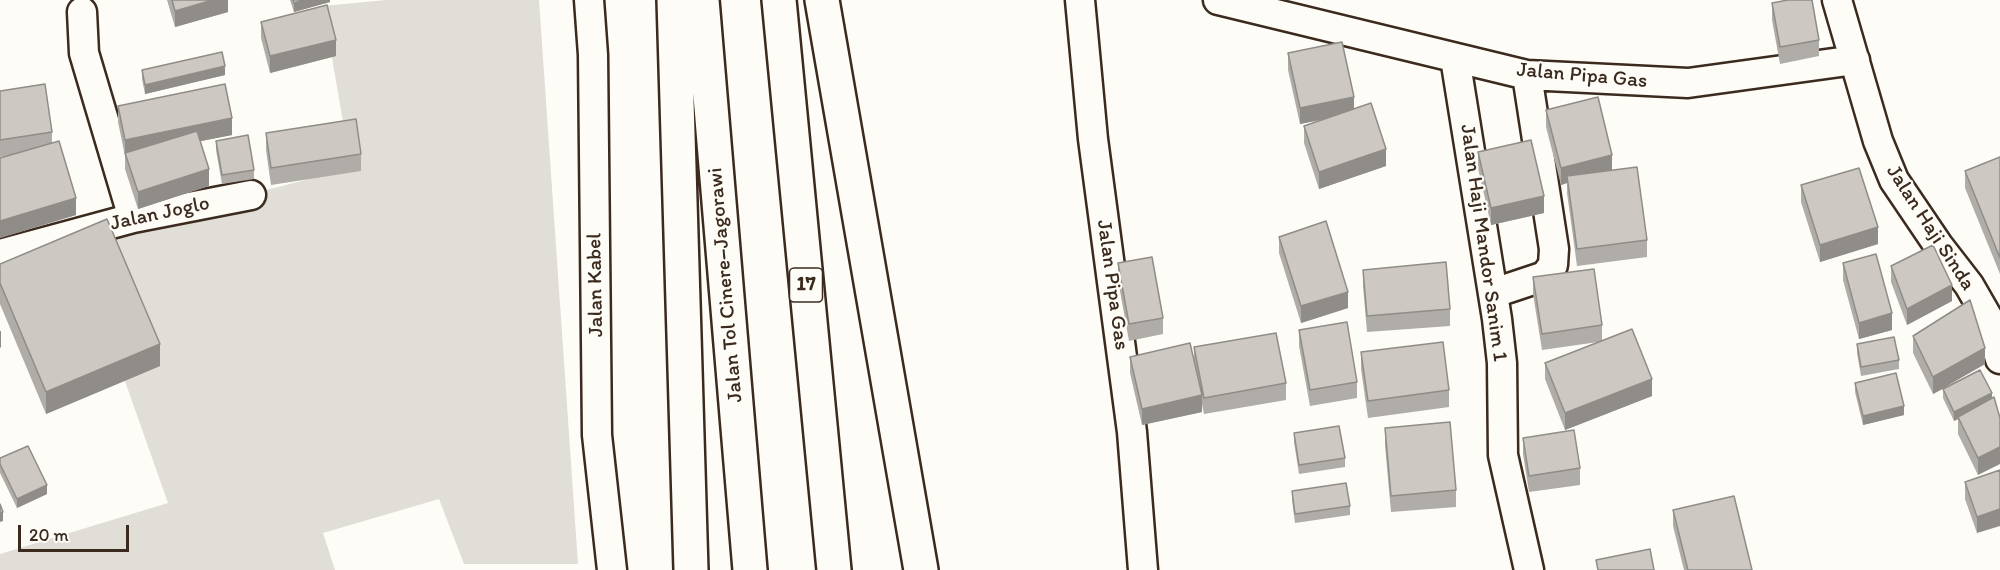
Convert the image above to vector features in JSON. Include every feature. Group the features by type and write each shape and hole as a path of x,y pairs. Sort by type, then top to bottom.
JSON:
{"highway":[{"path":"674,0 691,570"},
{"name":"Jalan Tol Cinere–Jagorawi","path":"702,0 750,570"},
{"name":"17","path":"779,0 834,570"},
{"path":"822,0 921,570"}],"street":[{"name":"Jalan Kabel","path":"589,0 593,55 597,435 612,570"},
{"name":"Jalan Pipa Gas","path":"1080,0 1093,139 1131,432 1143,570"},
{"name":"Jalan Pipa Gas","path":"1218,0 1527,75 1688,83 1855,60"},
{"path":"1837,0 1855,60"},
{"path":"81,12 84,53 133,218"},
{"name":"Jalan Haji Mandor Sanim 1","path":"1455,57 1494,293 1502,363 1503,455 1529,570"},
{"name":"Jalan Haji Sinda","path":"1855,60 1878,141 1894,180 1938,245 1969,285 1988,318 2000,359"},
{"path":"1494,293 1545,276 1553,265 1554,249 1527,75"},
{"name":"Jalan Joglo","path":"0,254 133,218 251,195"}],"shaded area":[{"path":"386,0 539,0 578,564 464,564 439,499 323,533 335,570 0,570 0,554 168,503 75,240 351,168 323,6"}],"building":[{"path":"172,0 213,0 175,11"},
{"path":"1812,0 1819,40 1780,47 1772,3"},
{"path":"327,5 336,40 270,56 261,22"},
{"path":"1342,42 1354,97 1300,108 1288,53"},
{"path":"222,52 225,66 145,85 142,70"},
{"path":"45,84 52,132 0,140 0,91"},
{"path":"225,84 232,118 125,140 118,106"},
{"path":"1598,97 1612,155 1561,168 1546,110"},
{"path":"1371,103 1386,149 1319,172 1304,126"},
{"path":"356,119 361,154 271,168 266,133"},
{"path":"197,131 209,169 138,192 125,153"},
{"path":"248,135 254,170 222,175 216,141"},
{"path":"1531,140 1544,196 1491,208 1478,152"},
{"path":"59,141 76,198 0,221 0,158"},
{"path":"2000,157 2000,258 1965,171"},
{"path":"1637,167 1647,240 1577,249 1567,176"},
{"path":"1859,168 1878,227 1820,245 1801,185"},
{"path":"107,219 160,344 46,392 0,283 0,264"},
{"path":"1326,221 1348,292 1301,306 1279,237"},
{"path":"1933,245 1952,285 1907,309 1891,266"},
{"path":"1876,254 1892,313 1859,323 1843,263"},
{"path":"1152,257 1163,318 1129,324 1118,263"},
{"path":"1446,262 1450,309 1367,316 1363,270"},
{"path":"1594,269 1602,325 1542,334 1533,277"},
{"path":"1970,300 1985,348 1933,377 1913,336"},
{"path":"1347,322 1357,382 1310,390 1299,330"},
{"path":"1632,329 1652,379 1565,413 1545,363"},
{"path":"1276,333 1286,383 1204,398 1194,347"},
{"path":"1894,337 1899,360 1861,367 1857,344"},
{"path":"1443,342 1449,390 1368,401 1361,352"},
{"path":"1190,343 1202,395 1142,409 1130,357"},
{"path":"1980,370 1992,393 1954,412 1943,389"},
{"path":"1896,373 1904,406 1863,416 1855,383"},
{"path":"1994,397 2000,418 2000,447 1978,458 1958,417"},
{"path":"1450,422 1456,490 1391,496 1385,428"},
{"path":"1339,426 1345,458 1299,465 1294,433"},
{"path":"1574,430 1580,468 1529,476 1523,438"},
{"path":"28,446 47,485 17,499 0,464 0,458"},
{"path":"2000,470 2000,509 1977,517 1965,482"},
{"path":"1346,483 1350,506 1295,514 1292,491"},
{"path":"1734,496 1752,570 1688,570 1673,510"},
{"path":"1650,549 1654,570 1598,570 1596,560"}]}
